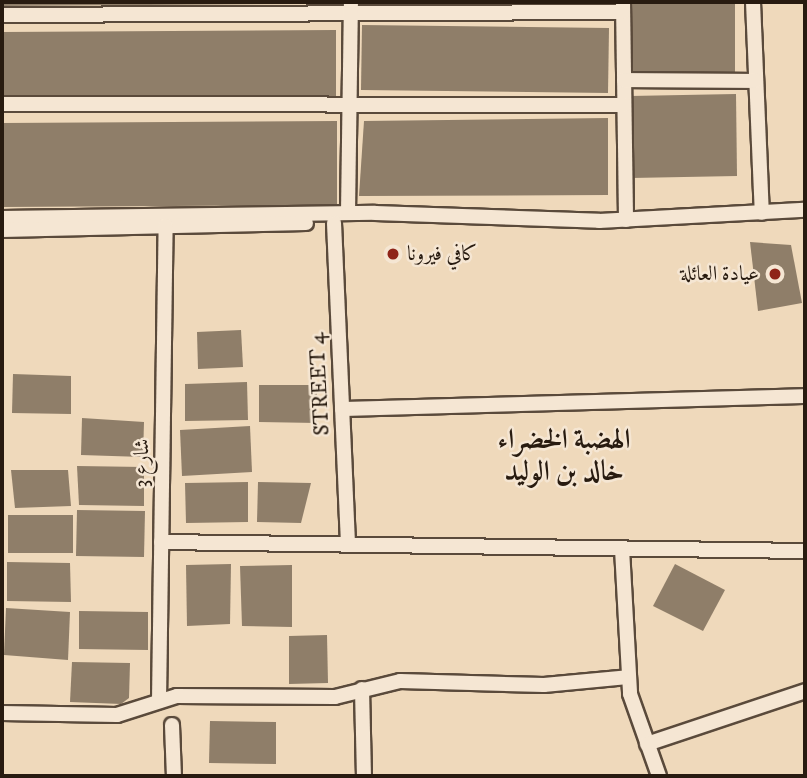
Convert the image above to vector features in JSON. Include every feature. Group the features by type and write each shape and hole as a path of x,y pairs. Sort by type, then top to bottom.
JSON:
{"street":[{"path":"753,2 762,213"},
{"path":"348,213 352,101 351,7"},
{"path":"2,15 351,7 623,7 626,220"},
{"path":"624,80 755,80"},
{"path":"2,104 352,101 624,105"},
{"path":"2,218 348,213 626,220 805,210"},
{"path":"2,230 334,223 394,216"},
{"name":"STREET 4","path":"334,223 348,544"},
{"name":"شارع 3","path":"159,701 166,226"},
{"path":"342,410 805,396"},
{"path":"161,542 805,551"},
{"path":"622,550 628,677 659,776"},
{"path":"2,713 117,715 159,701 335,697 400,681 544,685 628,677"},
{"path":"362,689 364,776"},
{"path":"648,744 805,691"},
{"path":"172,725 174,776"}],"building":[{"path":"2,2 312,2 312,4 2,6"},
{"path":"611,2 611,8 360,4"},
{"path":"631,2 735,2 735,73 631,71"},
{"path":"362,25 609,28 608,93 361,90"},
{"path":"336,30 336,98 2,99 2,32"},
{"path":"736,94 737,176 631,178 630,96"},
{"path":"608,118 608,195 359,196 364,121"},
{"path":"337,121 337,205 2,207 2,123"},
{"name":"عيادة العائلة","path":"750,242 791,245 802,303 758,311"},
{"path":"241,330 243,367 198,369 197,332"},
{"path":"13,374 71,376 71,414 12,413"},
{"path":"247,382 248,420 185,421 185,384"},
{"path":"259,385 317,385 317,423 259,422"},
{"path":"82,418 144,422 143,457 81,455"},
{"path":"250,426 252,472 182,476 180,430"},
{"path":"77,466 144,467 144,506 79,505"},
{"path":"11,470 68,470 71,506 15,508"},
{"path":"248,482 248,522 186,523 185,483"},
{"path":"258,482 311,483 301,523 257,522"},
{"path":"77,510 145,511 144,557 76,556"},
{"path":"8,515 73,515 73,553 8,553"},
{"path":"7,562 70,563 71,602 7,601"},
{"path":"231,564 230,624 187,626 186,565"},
{"path":"675,564 725,590 703,631 653,606"},
{"path":"292,565 292,627 242,626 240,566"},
{"path":"6,608 70,612 68,660 4,655"},
{"path":"79,611 148,612 148,650 79,649"},
{"path":"327,635 328,683 289,684 289,636"},
{"path":"72,662 130,663 129,698 121,704 70,702"},
{"path":"210,721 276,722 276,764 209,763"}],"place":[{"name":"كافي فيرونا","path":"393,254"},
{"name":"عيادة العائلة","path":"775,274"}],"district":[{"name":"الهضبة الخضراء خالد بن الوليد","path":"564,456"}]}
